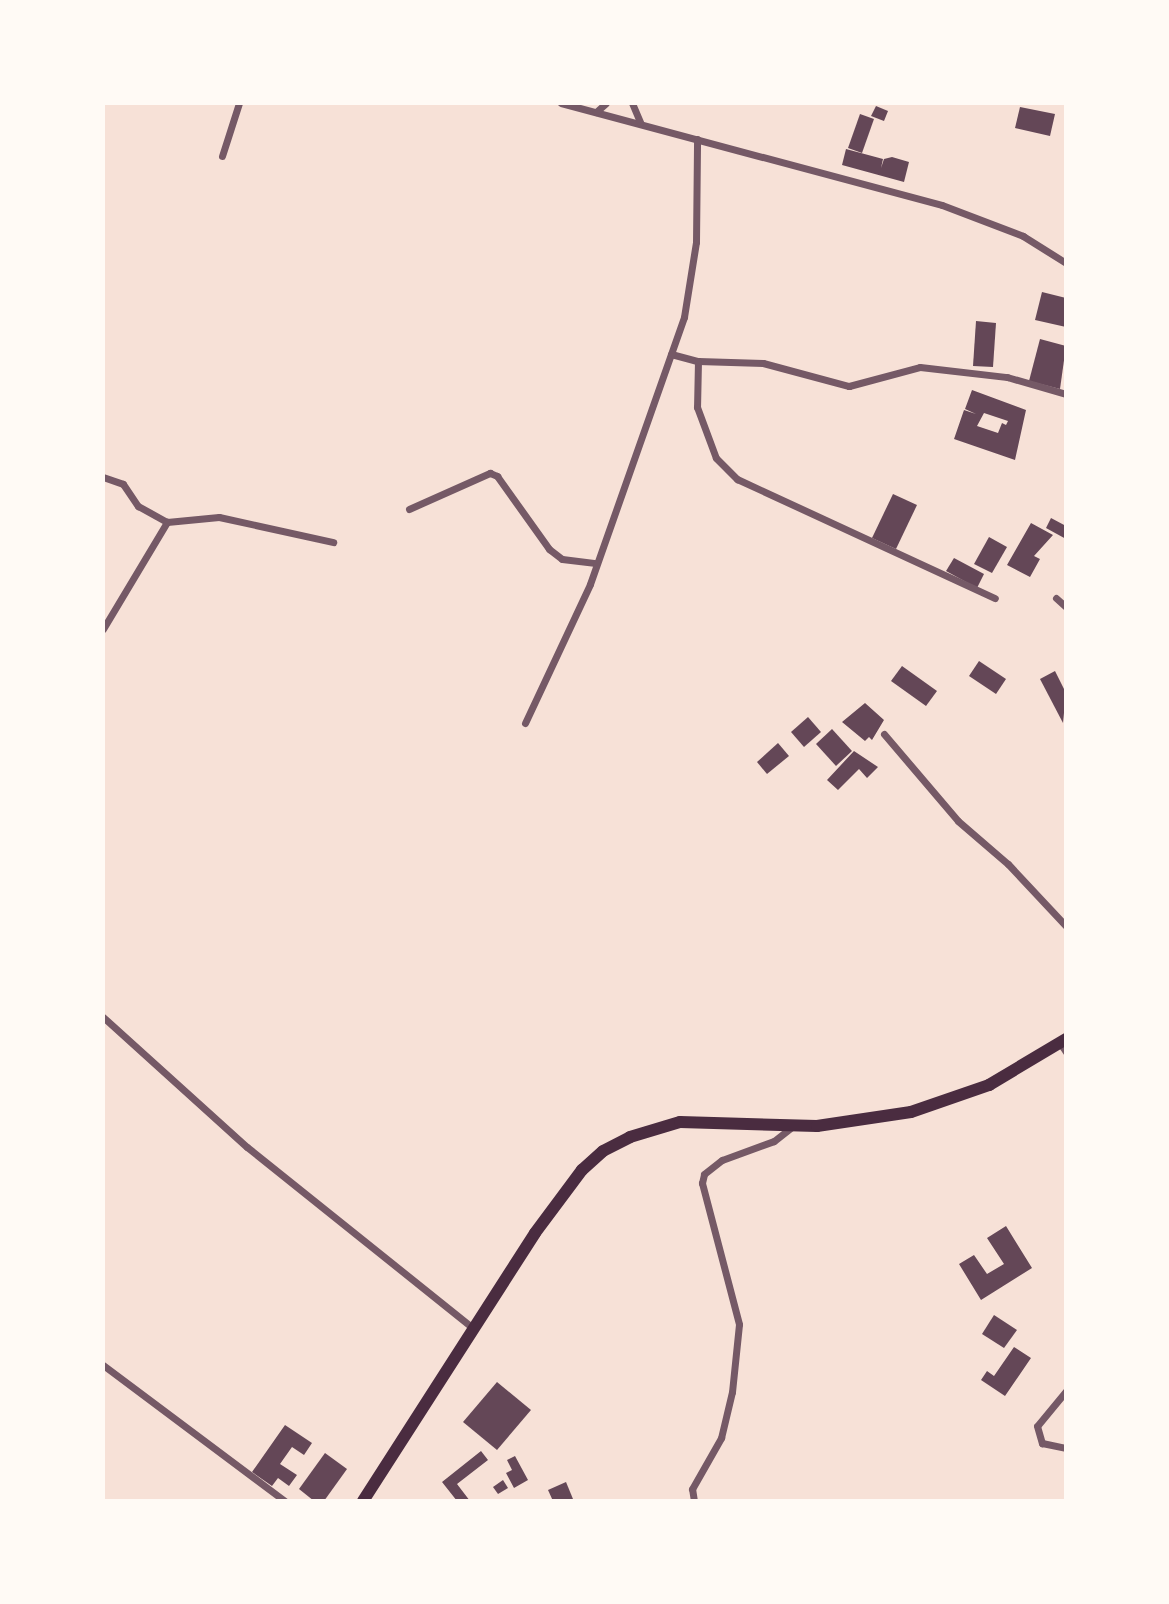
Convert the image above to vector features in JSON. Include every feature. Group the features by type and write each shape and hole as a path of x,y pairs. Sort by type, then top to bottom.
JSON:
{"main road":[{"path":"363,1501 560,1198 603,1151 630,1137 680,1122 736,1121 793,1127 864,1122 932,1106 989,1085 1064,1045"}],"street":[{"path":"222,156 239,103"},
{"path":"561,103 640,122 975,216 1023,236 1066,263"},
{"path":"596,112 606,103"},
{"path":"632,103 640,122"},
{"path":"525,723 569,635 671,354 692,280 697,139"},
{"path":"671,354 698,361 762,363 849,386 903,369 977,372 1066,394"},
{"path":"698,361 697,408 716,458 737,479 995,598"},
{"path":"409,509 490,473 498,476 549,549 562,559 596,563"},
{"path":"103,477 123,484 138,506 167,522 219,517 333,542"},
{"path":"103,629 167,522"},
{"path":"1056,598 1066,607"},
{"path":"884,734 958,821 1008,864 1066,926"},
{"path":"103,1017 247,1147 475,1329"},
{"path":"694,1501 692,1489 721,1438 732,1392 739,1324 702,1183 704,1174 722,1160 774,1141 793,1127"},
{"path":"103,1365 285,1501"},
{"path":"1066,1391 1037,1426 1042,1443 1066,1448"}],"building":[{"path":"876,106 888,111 884,121 871,116"},
{"path":"1020,107 1055,114 1050,136 1015,128"},
{"path":"860,114 874,119 862,153 848,148"},
{"path":"846,149 883,159 881,168 884,159 892,157 909,162 904,182 842,165"},
{"path":"1042,292 1066,298 1066,327 1035,320"},
{"path":"976,321 996,323 993,367 973,366"},
{"path":"1040,339 1066,346 1060,389 1029,381"},
{"path":"972,390 1026,410 1015,460 954,439 964,410 976,414 965,409","holes":["984,413 1008,421 1006,425 1002,423 998,433 977,426"]},
{"path":"893,494 917,505 896,549 872,538"},
{"path":"1051,518 1066,526 1066,539 1046,528"},
{"path":"1031,523 1053,535 1034,556 1040,559 1030,577 1007,565"},
{"path":"989,537 1007,547 992,573 974,564"},
{"path":"954,558 984,574 977,588 946,571"},
{"path":"979,661 1006,679 996,694 969,676"},
{"path":"902,666 937,691 926,706 891,681"},
{"path":"1055,671 1066,693 1063,723 1040,679"},
{"path":"865,703 884,720 872,740 869,737 865,741 842,722"},
{"path":"808,717 821,732 804,747 791,732"},
{"path":"832,729 852,751 836,766 816,744"},
{"path":"778,743 789,756 767,774 757,762"},
{"path":"854,751 878,767 867,778 859,769 838,790 827,780"},
{"path":"1006,1226 1032,1268 981,1300 959,1264 974,1255 987,1274 1004,1264 987,1238"},
{"path":"994,1315 1017,1330 1004,1348 982,1334"},
{"path":"1014,1347 1031,1358 1005,1396 981,1380 987,1371 994,1376"},
{"path":"497,1382 531,1410 497,1450 463,1422"},
{"path":"285,1425 312,1443 304,1455 292,1447 280,1464 297,1475 289,1486 278,1478 272,1486 252,1472"},
{"path":"481,1451 488,1460 457,1484 470,1501 457,1501 442,1482"},
{"path":"325,1453 347,1469 324,1501 314,1501 299,1489"},
{"path":"515,1456 528,1480 514,1488 506,1473 512,1470 507,1460"},
{"path":"503,1480 508,1488 498,1494 493,1487"},
{"path":"566,1482 573,1499 553,1501 548,1490"}]}
